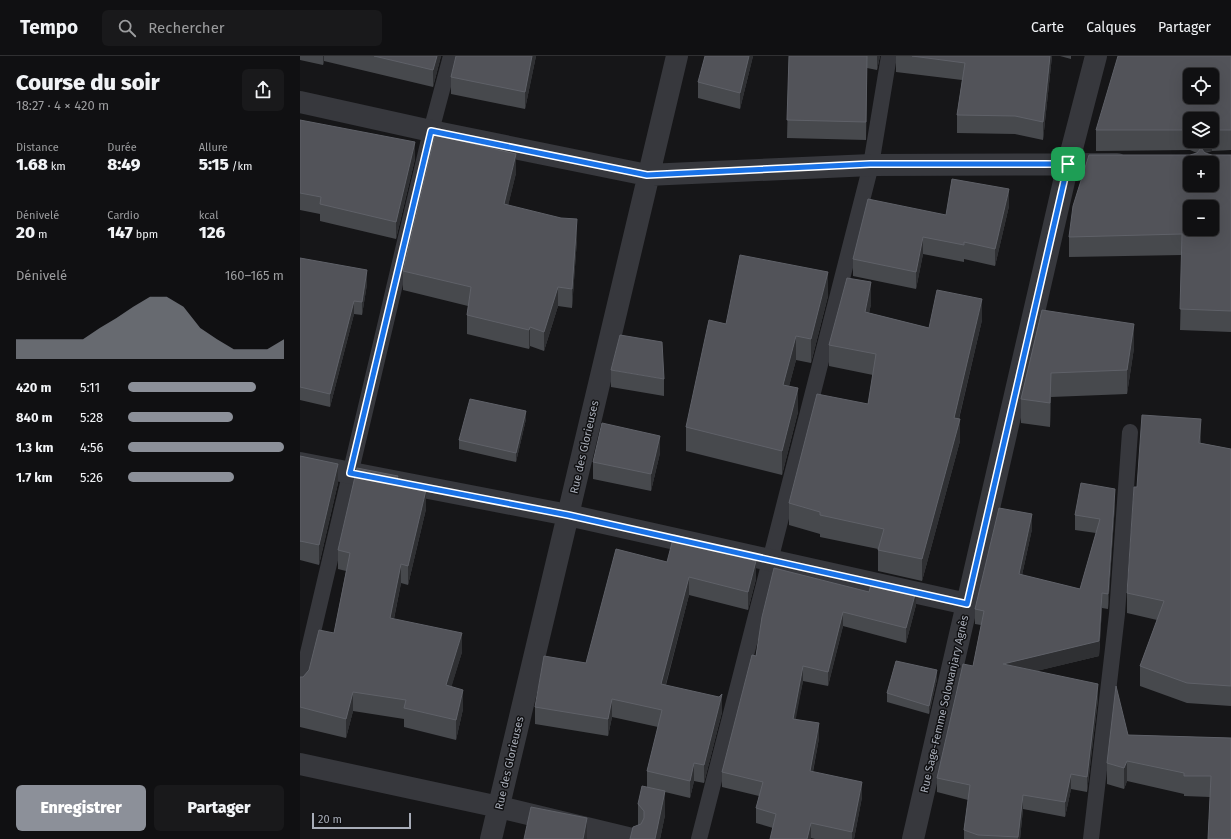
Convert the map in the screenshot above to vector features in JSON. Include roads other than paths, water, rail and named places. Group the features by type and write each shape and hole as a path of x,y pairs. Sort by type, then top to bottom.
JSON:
{"street":[{"name":"Rue des Glorieuses","path":"491,839 647,175 677,56"},
{"name":"Rue Sage-Femme Solowanjary Agnès","path":"913,839 1068,164 1096,56"},
{"path":"300,102 431,131 647,175 870,164 1137,164"},
{"path":"300,463 568,515 967,604"},
{"path":"300,764 498,807 632,839"}],"lane":[{"path":"300,687 431,131 451,56"},
{"path":"699,839 870,164 889,56"},
{"path":"1091,839 1117,614 1130,432"}]}
